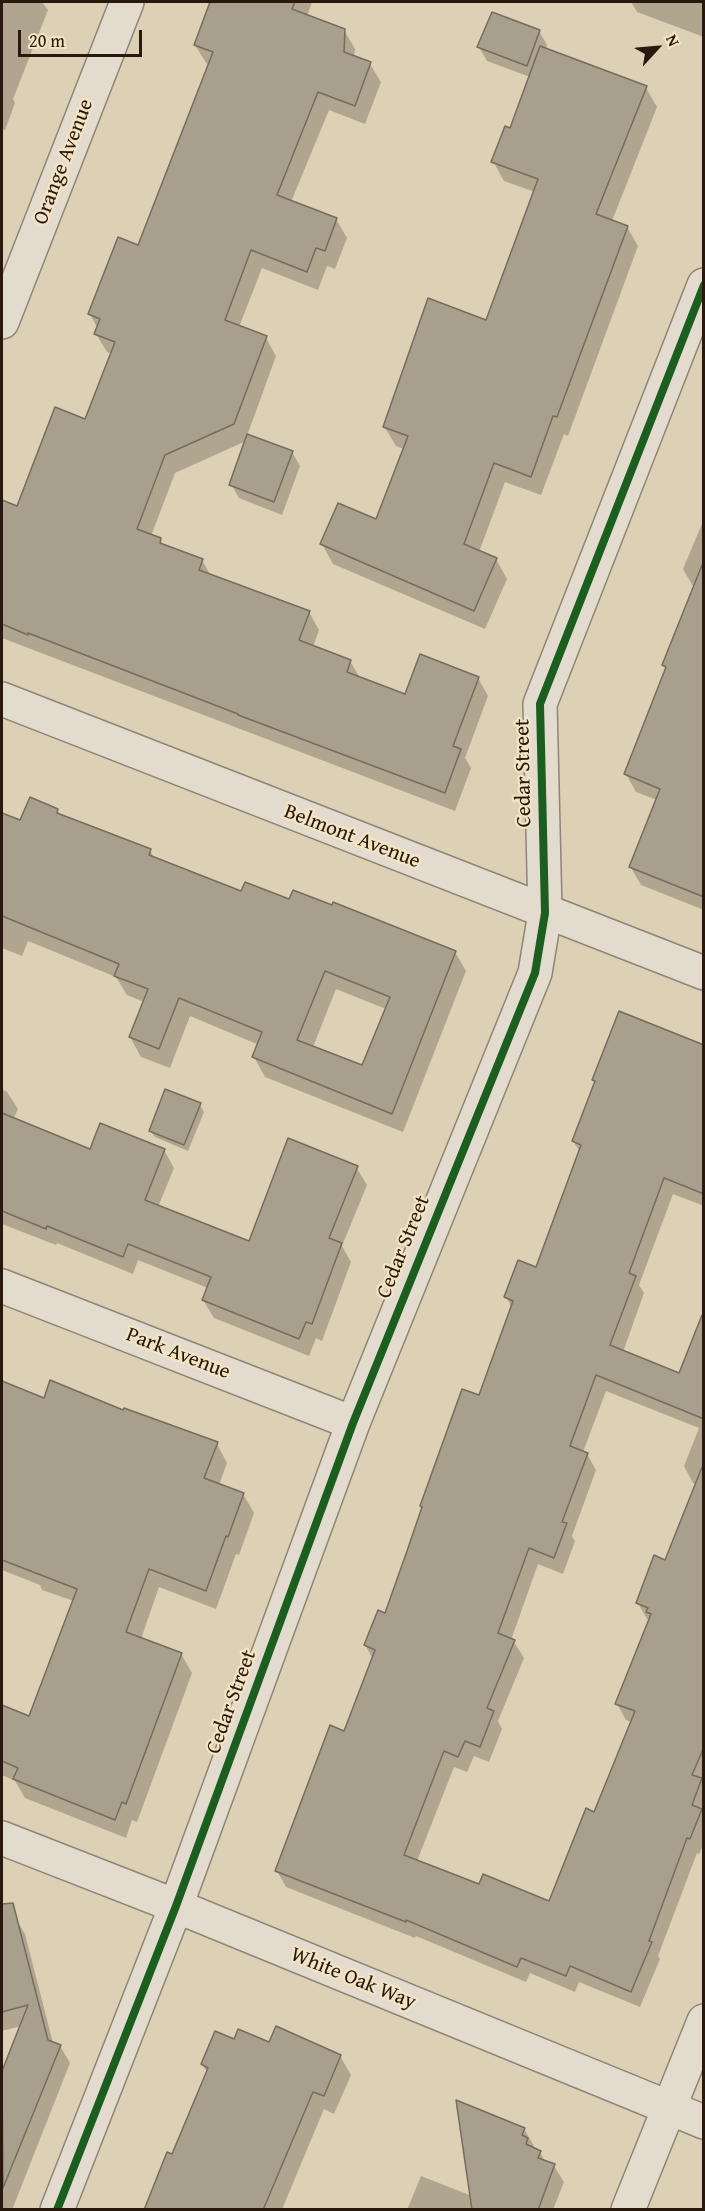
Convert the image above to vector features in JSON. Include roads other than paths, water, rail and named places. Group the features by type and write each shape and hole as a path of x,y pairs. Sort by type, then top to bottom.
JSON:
{"street":[{"name":"Orange Avenue","path":"2,322 127,2"},
{"name":"Cedar Street","path":"57,2210 176,1906 353,1424 535,973 545,913 540,704 704,285"},
{"name":"Belmont Avenue","path":"2,699 545,913 704,973"},
{"name":"Park Avenue","path":"2,1286 353,1424"},
{"name":"White Oak Way","path":"2,1838 176,1906 704,2122"},
{"path":"628,2210 704,2021"}]}
